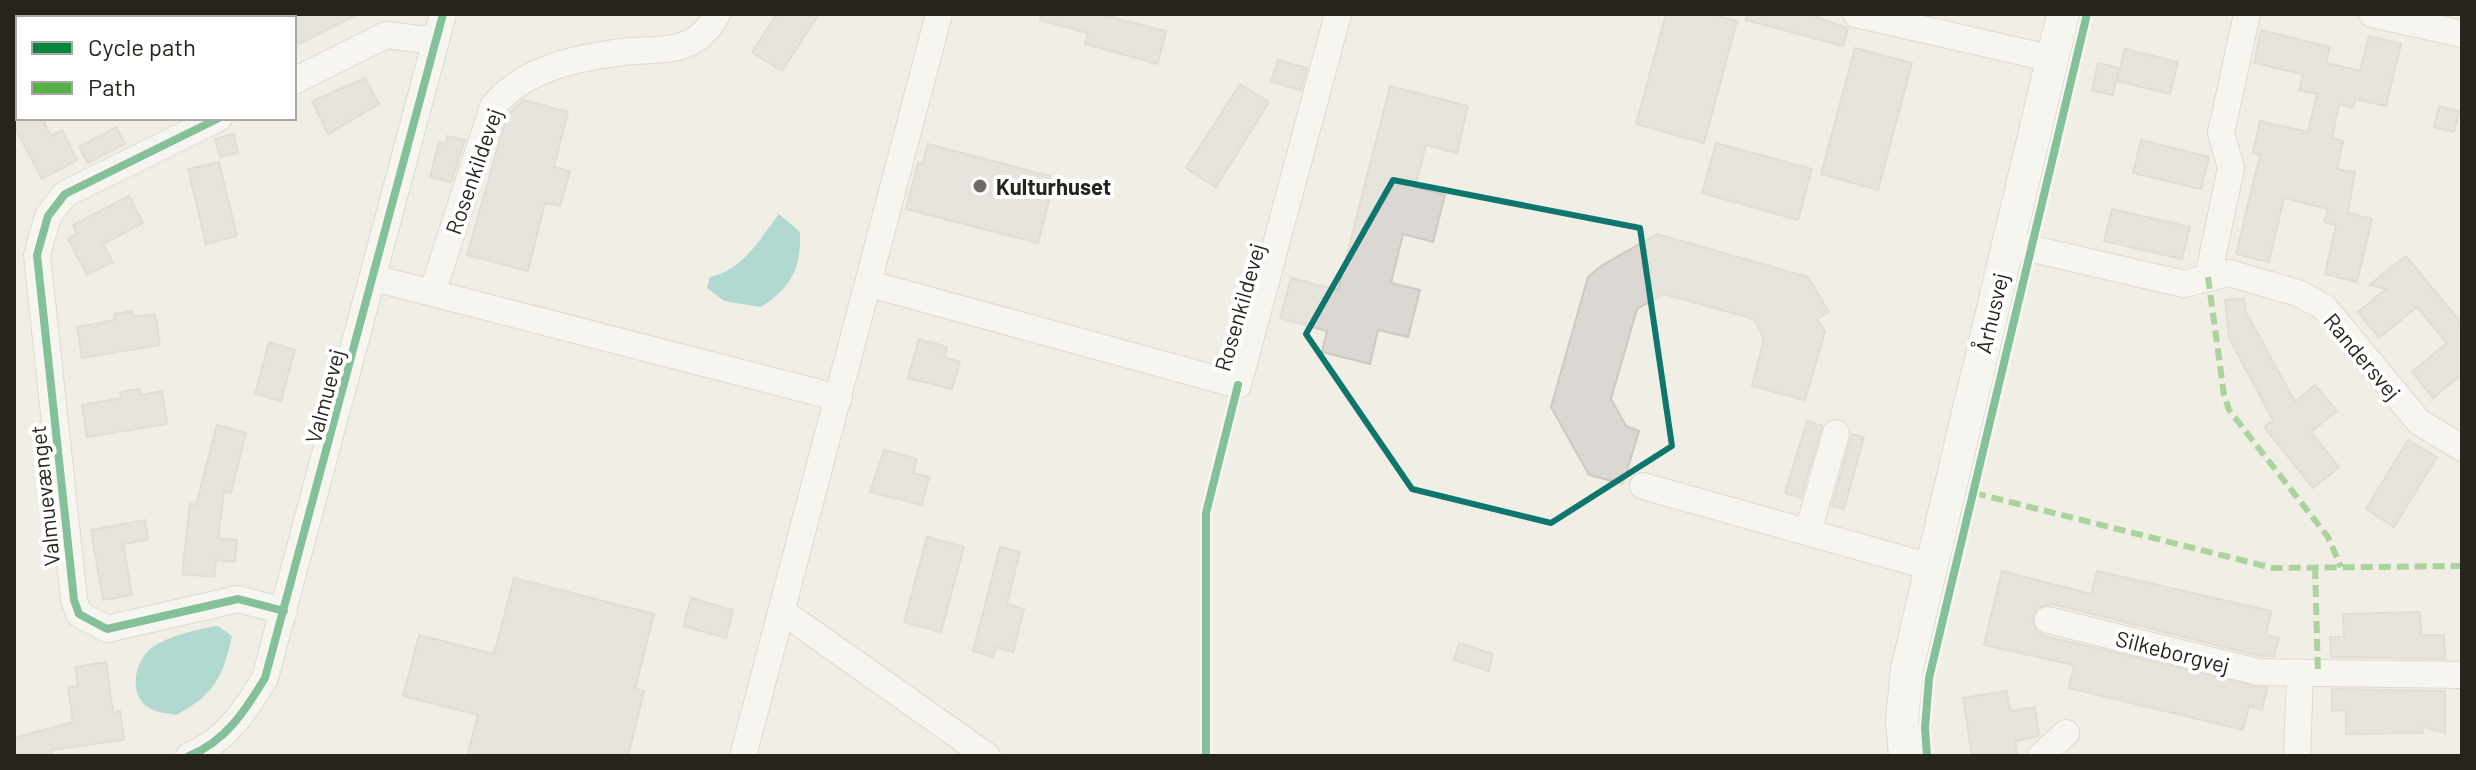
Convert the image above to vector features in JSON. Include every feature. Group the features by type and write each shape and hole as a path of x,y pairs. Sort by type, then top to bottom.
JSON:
{"street":[{"name":"Valmuevej","path":"189,756 204,750 238,722 265,678 443,14"},
{"name":"Rosenkildevej","path":"432,293 493,107 507,88 555,66 612,53 682,46 704,33 717,14"},
{"path":"743,756 939,14"},
{"name":"Rosenkildevej","path":"870,284 1238,385 1338,14"},
{"path":"1856,14 2053,59"},
{"name":"Århusvej","path":"1905,756 1902,720 1907,669 2063,14"},
{"path":"2208,277 2231,168 2221,133 2247,14"},
{"path":"2372,14 2462,34"},
{"path":"296,80 386,35 436,41"},
{"name":"Valmuevænget","path":"215,120 65,194 48,216 37,255 74,600 79,614 90,624 107,629 238,599 284,611"},
{"name":"Randersvej","path":"2007,243 2184,284 2229,273 2298,293 2324,307 2419,422 2462,448"},
{"path":"374,278 839,398"},
{"path":"1808,532 1836,433"},
{"path":"1643,486 1931,567"},
{"path":"783,612 987,756"},
{"name":"Silkeborgvej","path":"2048,620 2258,672 2462,675"},
{"path":"2297,756 2300,675"},
{"path":"2041,756 2066,733"}],"highlighted area":[{"path":"1393,180 1640,228 1672,446 1551,523 1412,489 1306,334"}],"water":[{"path":"779,214 800,232 796,266 780,292 761,307 724,301 707,288 710,277 732,268 749,253"},
{"path":"218,626 232,636 225,663 208,692 176,715 154,710 144,704 136,690 136,682 139,665 148,651 171,638"}],"building":[{"path":"294,14 358,14 299,44"},
{"path":"777,14 819,14 782,71 752,52"},
{"path":"1041,14 1099,14 1166,31 1158,64 1085,44 1088,33 1040,20"},
{"path":"1666,14 1710,14 1737,21 1704,143 1636,124"},
{"path":"1747,14 1808,14 1848,28 1843,46 1746,20"},
{"path":"2261,30 2330,47 2326,63 2360,71 2369,36 2401,44 2386,106 2355,99 2353,108 2339,104 2332,138 2343,141 2337,169 2355,172 2348,213 2372,219 2357,282 2325,274 2336,225 2324,222 2328,209 2284,198 2269,262 2236,254 2260,155 2253,153 2260,121 2308,132 2317,94 2299,90 2303,74 2254,63"},
{"path":"1855,48 1912,63 1878,190 1821,174"},
{"path":"2125,49 2178,62 2170,94 2117,81"},
{"path":"1278,60 1307,68 1301,90 1271,82"},
{"path":"2098,63 2119,68 2113,95 2092,90"},
{"path":"365,78 379,104 328,134 312,101"},
{"path":"1240,84 1269,102 1216,187 1186,168"},
{"path":"1390,86 1468,106 1457,153 1426,145 1415,187 1445,195 1433,242 1403,234 1391,283 1420,290 1408,337 1378,330 1370,364 1322,352 1327,331 1280,318 1291,278 1338,290"},
{"path":"523,100 568,112 554,167 570,171 560,206 545,203 528,271 467,255 507,115"},
{"path":"2439,106 2459,111 2454,132 2434,127"},
{"path":"22,120 43,120 51,136 62,130 77,160 42,179 14,126"},
{"path":"116,127 125,144 88,163 79,147"},
{"path":"234,134 238,153 220,157 215,139"},
{"path":"447,136 465,140 451,182 430,177 439,142 446,144"},
{"path":"2141,140 2209,157 2201,189 2133,173"},
{"path":"1716,143 1812,169 1798,220 1702,193"},
{"name":"Kulturhuset","path":"928,144 1050,176 1045,196 1050,197 1038,243 906,209 918,163 922,164"},
{"path":"219,162 237,236 206,244 188,169"},
{"path":"129,196 143,223 103,244 113,262 87,275 68,239 77,234 73,225"},
{"path":"2112,209 2190,227 2182,259 2104,241"},
{"path":"1657,234 1808,277 1829,312 1817,319 1825,332 1805,400 1752,386 1764,339 1754,319 1664,294 1637,309 1611,399 1626,426 1639,431 1623,484 1589,475 1551,407 1588,277 1601,266"},
{"path":"2406,256 2462,324 2462,374 2433,398 2412,372 2447,343 2417,307 2379,338 2358,312 2386,289 2369,285"},
{"path":"2244,298 2246,312 2295,402 2315,385 2337,411 2311,432 2339,467 2313,488 2264,427 2273,420 2229,338 2225,300"},
{"path":"132,311 133,317 155,314 160,345 82,358 77,327 115,320 114,314"},
{"path":"919,339 947,347 944,357 960,362 952,389 908,378"},
{"path":"269,342 295,350 281,401 255,394"},
{"path":"140,389 141,395 162,391 167,424 87,437 82,405 121,398 120,392"},
{"path":"1807,421 1822,426 1801,498 1785,493"},
{"path":"217,425 246,433 231,493 224,491 218,538 237,540 235,562 216,560 214,577 182,574 190,504 196,505"},
{"path":"1852,434 1864,437 1844,509 1832,506"},
{"path":"2408,440 2437,457 2394,527 2366,509"},
{"path":"884,450 917,459 913,473 929,477 922,505 870,492"},
{"path":"145,520 148,540 123,544 132,595 103,600 91,530"},
{"path":"927,537 964,547 941,632 904,622"},
{"path":"1000,547 1020,552 1007,604 1024,609 1013,652 996,647 993,657 973,651"},
{"path":"2002,571 2091,594 2097,571 2271,611 2266,635 2279,638 2274,656 2260,656 2052,604 2037,608 2032,617 2036,631 2044,636 2267,688 2262,710 2249,706 2243,730 2069,688 2074,665 1984,645"},
{"path":"514,578 654,614 635,689 644,691 628,756 467,756 478,715 403,696 419,635 494,654"},
{"path":"691,598 733,610 726,638 683,626"},
{"path":"2420,612 2421,635 2444,635 2445,659 2331,657 2330,637 2344,637 2343,614"},
{"path":"1459,643 1493,654 1489,671 1454,660"},
{"path":"106,662 113,712 120,711 124,740 51,750 53,756 14,756 14,738 73,722 68,687 78,686 75,667"},
{"path":"2332,689 2445,691 2445,733 2422,727 2423,733 2346,734 2346,710 2332,711"},
{"path":"2007,691 2010,711 2035,707 2039,736 2015,741 2017,756 1972,756 1963,698"}],"marked path":[{"path":"2208,277 2224,395 2229,410 2328,537 2341,567"},
{"path":"1974,493 2273,568 2462,566"},
{"path":"2315,567 2318,675"}],"cycle path":[{"path":"189,756 224,733 242,713 265,678 443,14"},
{"path":"1927,756 1925,728 1929,678 2087,14"},
{"path":"215,120 65,194 48,216 37,255 74,600 79,614 107,629 238,599 284,611"},
{"path":"1206,756 1206,513 1238,385"}],"place":[{"name":"Kulturhuset","path":"980,186"}]}
